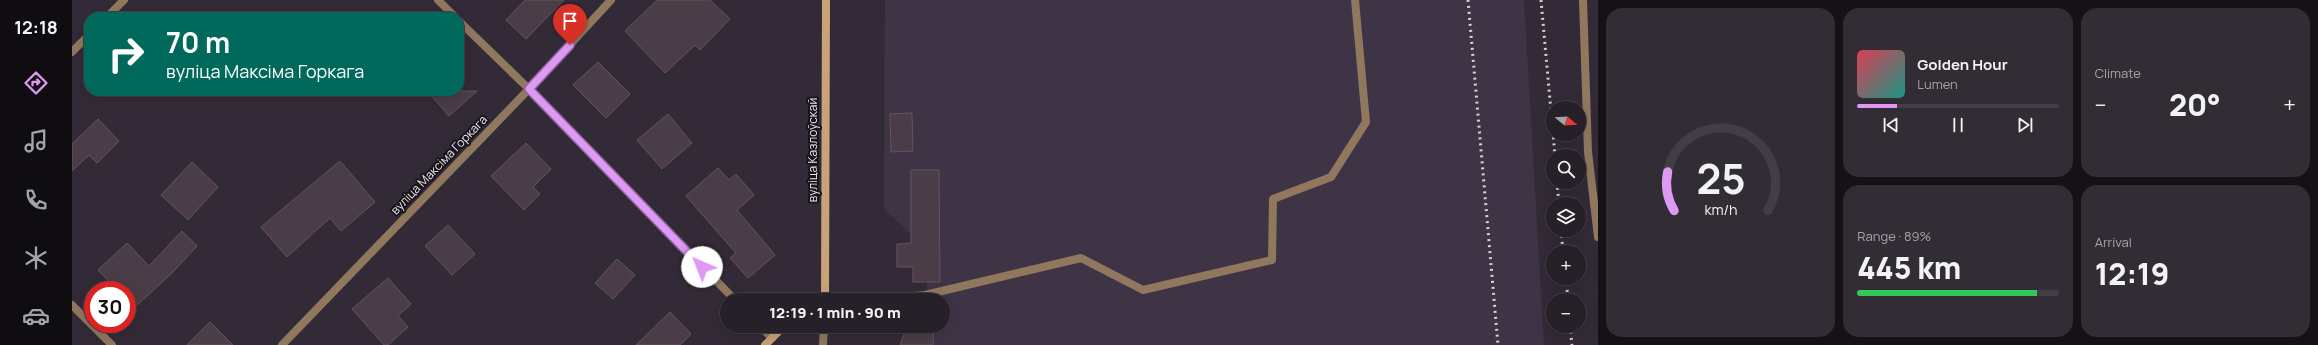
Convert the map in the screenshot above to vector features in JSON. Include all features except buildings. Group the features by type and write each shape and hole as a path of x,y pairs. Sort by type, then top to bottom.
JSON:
{"street":[{"path":"112,12 124,0"},
{"path":"438,0 450,12"},
{"name":"вуліца Максіма Горкага","path":"282,345 529,89 611,0"},
{"name":"вуліца Казлоўскай","path":"825,293 826,0"},
{"path":"933,293 1081,258 1143,290 1272,260 1273,199 1331,177 1366,122 1355,0"},
{"path":"1584,0 1588,152 1598,237"},
{"path":"464,26 529,89 728,293"},
{"path":"72,52 84,40"},
{"path":"72,305 112,345"},
{"path":"767,333 772,338"},
{"path":"765,345 777,333"},
{"path":"824,333 824,345"}],"shaded area":[{"path":"885,0 1524,0 1544,345 919,345 923,333 950,333 950,293 926,293 927,282 911,234 884,209"}],"railway":[{"path":"1468,0 1498,345"},
{"path":"1541,0 1554,149"},
{"path":"1558,189 1558,197"},
{"path":"1562,237 1562,245"},
{"path":"1567,285 1567,293"},
{"path":"1571,333 1572,345"}],"route":[{"path":"570,45 529,89 702,267"}]}
